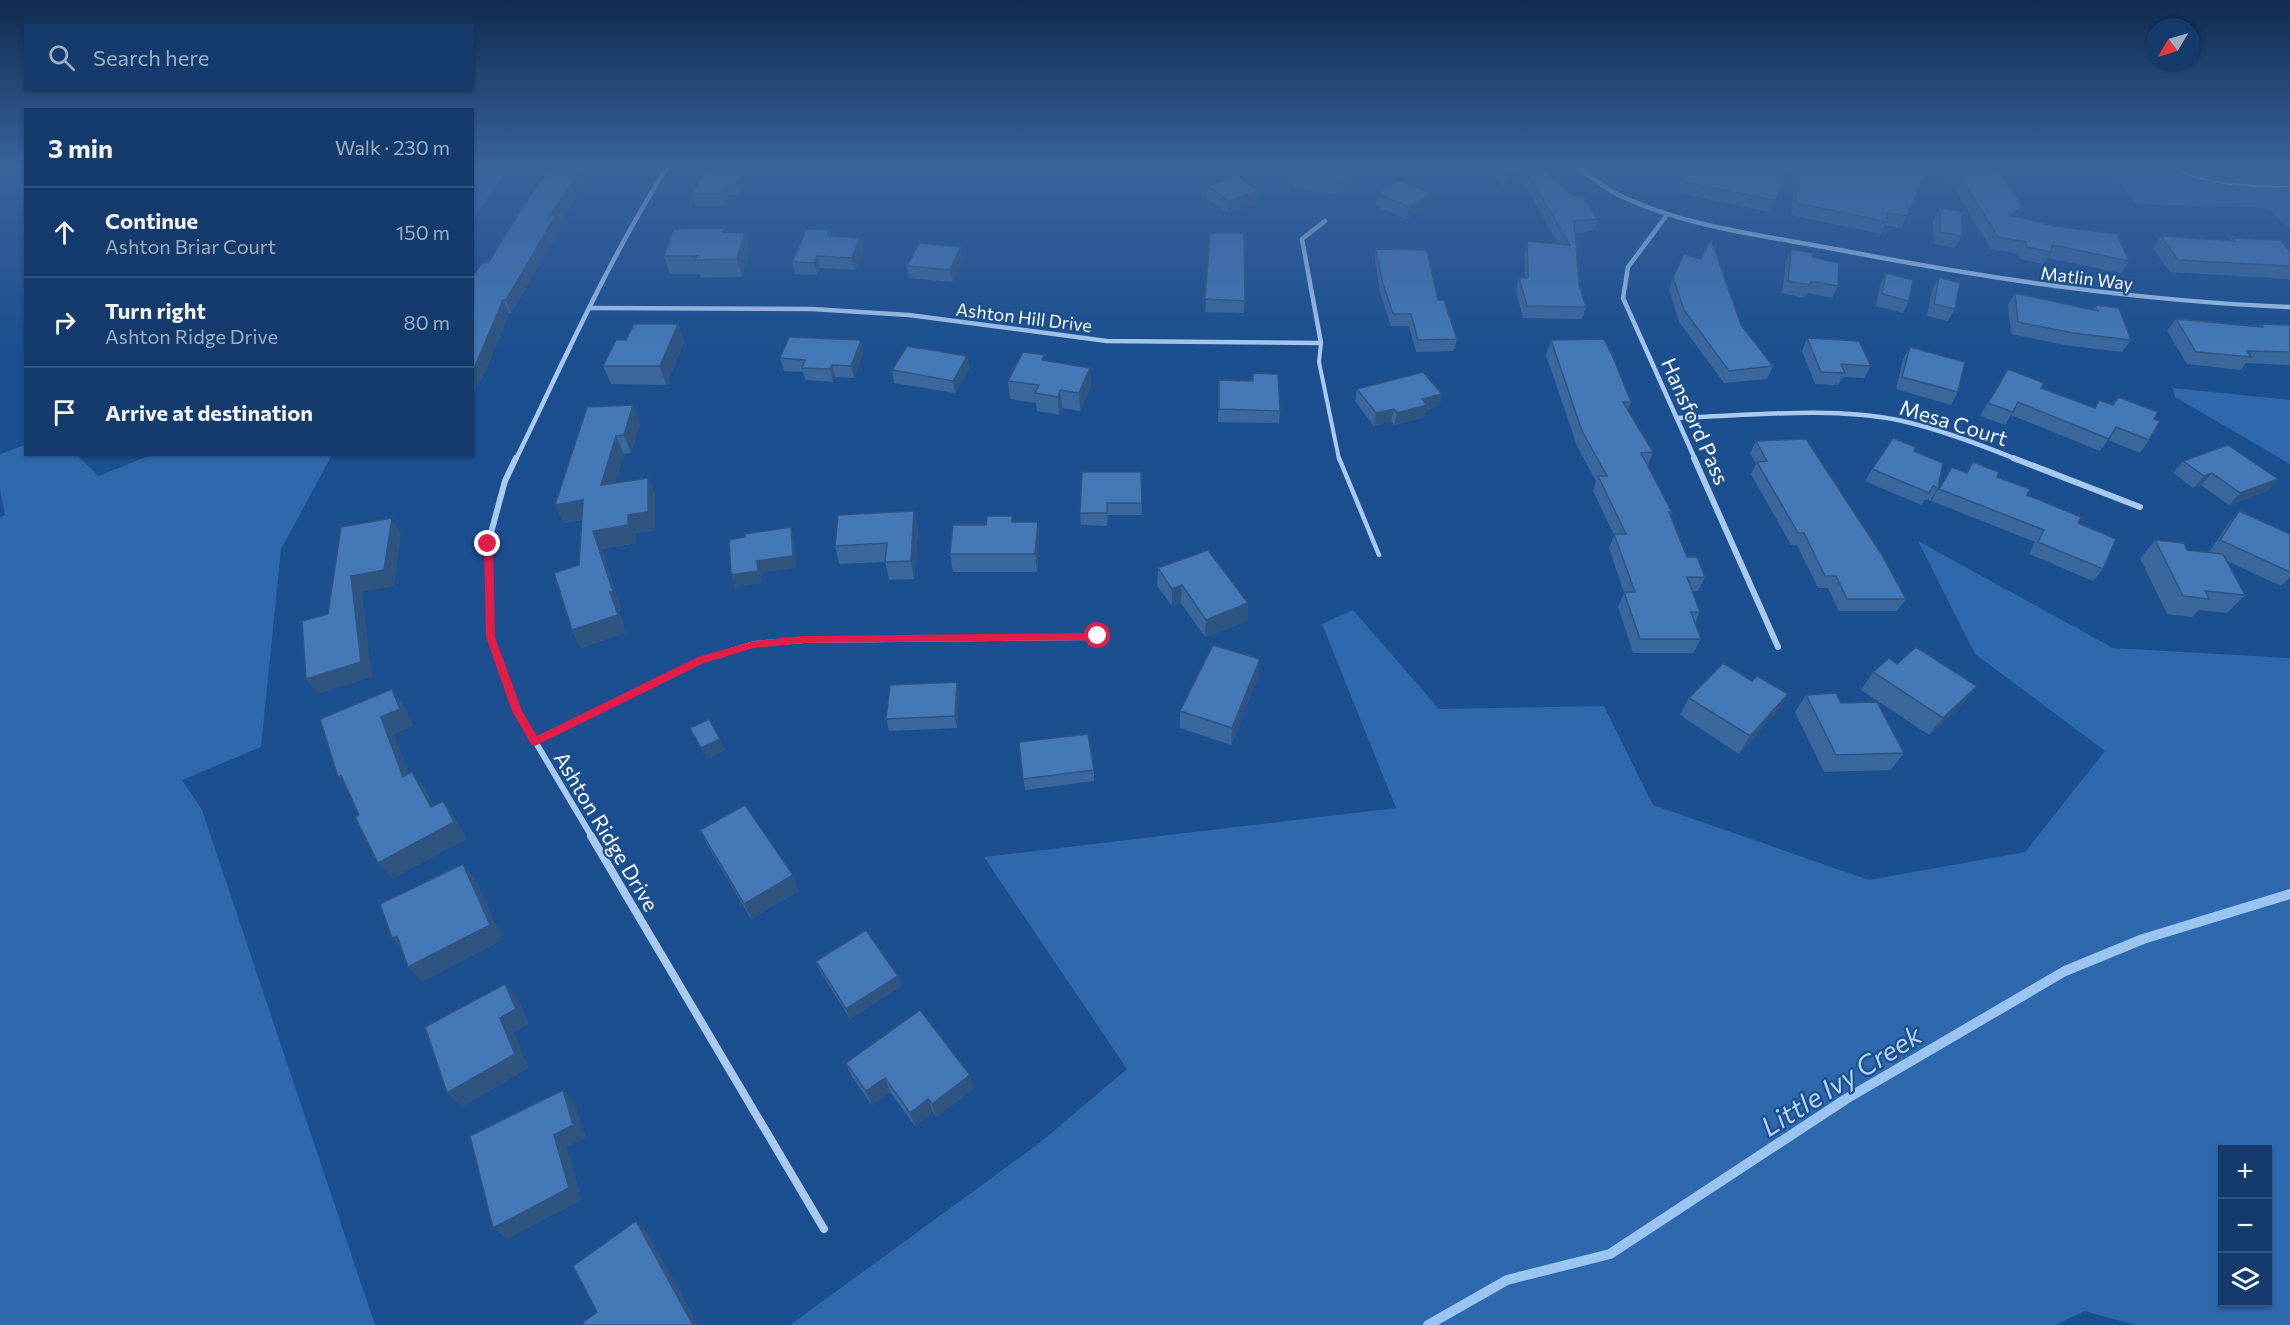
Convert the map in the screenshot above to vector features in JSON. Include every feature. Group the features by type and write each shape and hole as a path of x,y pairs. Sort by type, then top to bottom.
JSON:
{"street":[{"name":"Ashton Ridge Drive","path":"632,228 505,481 488,544 491,637 517,711 824,1229"},
{"path":"1316,228 1302,239 1321,343"},
{"name":"Hansford Pass","path":"1657,228 1628,267 1623,298 1778,647"},
{"name":"Matlin Way","path":"1734,228 2049,288 2165,301 2290,307"},
{"name":"Ashton Hill Drive","path":"590,308 812,309 909,315 1107,341 1321,343"},
{"name":"Mesa Court","path":"1677,418 1826,414 1897,420 1962,438 2140,507"},
{"path":"535,741 701,660 754,644 804,640 1098,636"}],"lane":[{"path":"1321,343 1319,362 1339,458 1379,555"}],"shaded area":[{"path":"2173,388 2290,400 2290,464 2175,397"},
{"path":"24,445 24,456 77,456 99,476 149,456 331,456 281,549 261,747 182,780 202,810 375,1325 0,1325 0,517 5,515 0,490 0,454"},
{"path":"1918,541 2113,648 2290,658 2290,1325 2135,1325 2084,1311 2056,1325 790,1325 1037,1145 1127,1069 984,857 1396,808 1322,624 1353,610 1439,709 1604,706 1653,805 1869,880 2025,852 2105,751 1975,654"}],"building":[{"path":"510,228 548,228 506,300 503,300 474,367 474,274 482,263 488,263"},
{"path":"725,228 723,232 745,233 737,259 695,260 697,256 664,256 674,229"},
{"path":"1560,228 1575,228 1579,284 1586,307 1527,306 1519,278 1528,278 1527,241 1570,245"},
{"path":"1940,228 1962,228 1962,236 1940,232"},
{"path":"1992,228 2067,228 2117,234 2129,261 2052,245 2051,252 2027,247 2026,242 1998,237"},
{"path":"807,229 830,230 827,236 860,238 852,258 817,256 814,263 792,262"},
{"path":"1210,233 1244,233 1245,301 1205,299"},
{"path":"2161,236 2235,241 2232,238 2280,240 2290,251 2290,266 2178,260"},
{"path":"1711,239 1741,325 1773,366 1729,371 1684,310 1673,277 1684,254 1701,259"},
{"path":"919,243 961,247 950,270 907,266"},
{"path":"1376,249 1427,250 1438,300 1444,300 1457,339 1418,340 1411,314 1393,314 1382,280"},
{"path":"1791,249 1813,253 1812,257 1839,263 1838,286 1811,281 1810,285 1788,281"},
{"path":"1886,273 1913,280 1909,301 1882,294"},
{"path":"1939,277 1960,283 1955,309 1934,304"},
{"path":"2015,293 2098,311 2095,305 2119,308 2131,340 2073,333 2018,322"},
{"path":"2176,319 2263,327 2261,324 2290,325 2290,352 2247,351 2251,357 2196,352"},
{"path":"634,324 678,324 660,366 603,366 616,340 626,340"},
{"path":"789,337 861,340 851,366 832,365 830,369 802,368 805,360 780,358"},
{"path":"1807,338 1859,341 1871,366 1841,364 1845,373 1821,372"},
{"path":"1604,339 1631,402 1623,402 1653,452 1641,453 1672,512 1669,512 1687,557 1697,557 1705,577 1687,577 1700,612 1691,612 1701,639 1640,639 1624,592 1635,592 1614,534 1626,534 1598,476 1607,476 1582,431 1551,340"},
{"path":"907,346 967,356 953,381 892,370"},
{"path":"1910,347 1965,362 1958,392 1902,377"},
{"path":"1023,352 1045,355 1042,360 1090,368 1079,393 1060,390 1058,397 1035,393 1039,385 1008,381"},
{"path":"2008,369 2044,383 2041,388 2095,408 2099,400 2113,405 2118,397 2158,412 2154,419 2160,421 2149,440 2116,427 2109,439 2018,402 2013,412 1988,403"},
{"path":"1423,372 1442,394 1422,399 1427,405 1397,413 1394,409 1376,413 1357,389"},
{"path":"1253,373 1278,374 1280,411 1219,409 1219,380 1253,381"},
{"path":"633,405 624,435 616,436 601,485 648,478 648,512 628,515 628,525 593,531 613,591 610,592 618,615 572,630 554,573 579,565 583,500 555,505 587,407"},
{"path":"1893,438 1916,447 1914,451 1943,463 1938,488 1933,486 1929,493 1872,469"},
{"path":"1806,439 1882,555 1906,599 1847,599 1836,576 1825,576 1804,533 1798,533 1757,462 1767,461 1756,441"},
{"path":"2228,445 2278,479 2240,493 2212,473 2204,476 2183,461"},
{"path":"1973,462 1999,472 1997,477 2030,489 2027,495 2081,517 2078,523 2116,539 2103,569 2038,542 2044,530 1939,489 1952,467 1967,473"},
{"path":"1082,472 1141,472 1142,503 1107,503 1107,513 1080,513"},
{"path":"914,511 911,561 885,562 887,543 835,546 838,515"},
{"path":"2239,511 2290,534 2290,572 2220,540"},
{"path":"987,516 1012,516 1012,522 1038,522 1035,554 950,554 953,525 986,525"},
{"path":"392,518 384,570 351,576 361,662 306,679 302,621 328,614 341,527"},
{"path":"791,527 793,556 757,561 758,571 731,575 729,540 745,537 745,534"},
{"path":"2155,540 2184,543 2187,550 2223,554 2245,595 2205,591 2209,599 2183,596"},
{"path":"1208,550 1248,603 1206,620 1182,585 1172,589 1158,568"},
{"path":"1213,645 1260,659 1232,728 1180,711"},
{"path":"1916,647 1977,686 1943,718 1873,672 1889,658 1897,664"},
{"path":"1723,663 1752,681 1757,676 1788,694 1750,736 1689,698"},
{"path":"957,682 955,716 886,719 890,685"},
{"path":"392,689 400,709 381,717 403,777 412,772 431,807 443,801 454,822 378,863 355,817 359,815 341,775 338,777 320,719"},
{"path":"1836,693 1841,703 1877,702 1904,753 1836,755 1806,695"},
{"path":"709,719 720,739 701,748 690,728"},
{"path":"1088,734 1094,770 1023,779 1019,742"},
{"path":"745,805 793,875 744,904 700,830"},
{"path":"463,864 490,925 408,967 397,936 392,938 380,904"},
{"path":"866,930 898,976 846,1009 816,961"},
{"path":"505,984 516,1009 500,1018 515,1054 447,1093 425,1027"},
{"path":"920,1010 970,1075 932,1104 928,1099 910,1113 885,1078 866,1091 846,1063"},
{"path":"563,1090 573,1125 554,1135 569,1188 493,1228 470,1136"},
{"path":"636,1221 693,1325 584,1325 583,1322 597,1312 573,1266"}],"waterway":[{"name":"Little Ivy Creek","path":"1428,1325 1507,1280 1610,1254 1846,1099 2065,971 2143,939 2290,894"}],"route":[{"path":"488,544 491,637 517,711 535,741 701,660 754,644 804,640 1098,636"}]}
